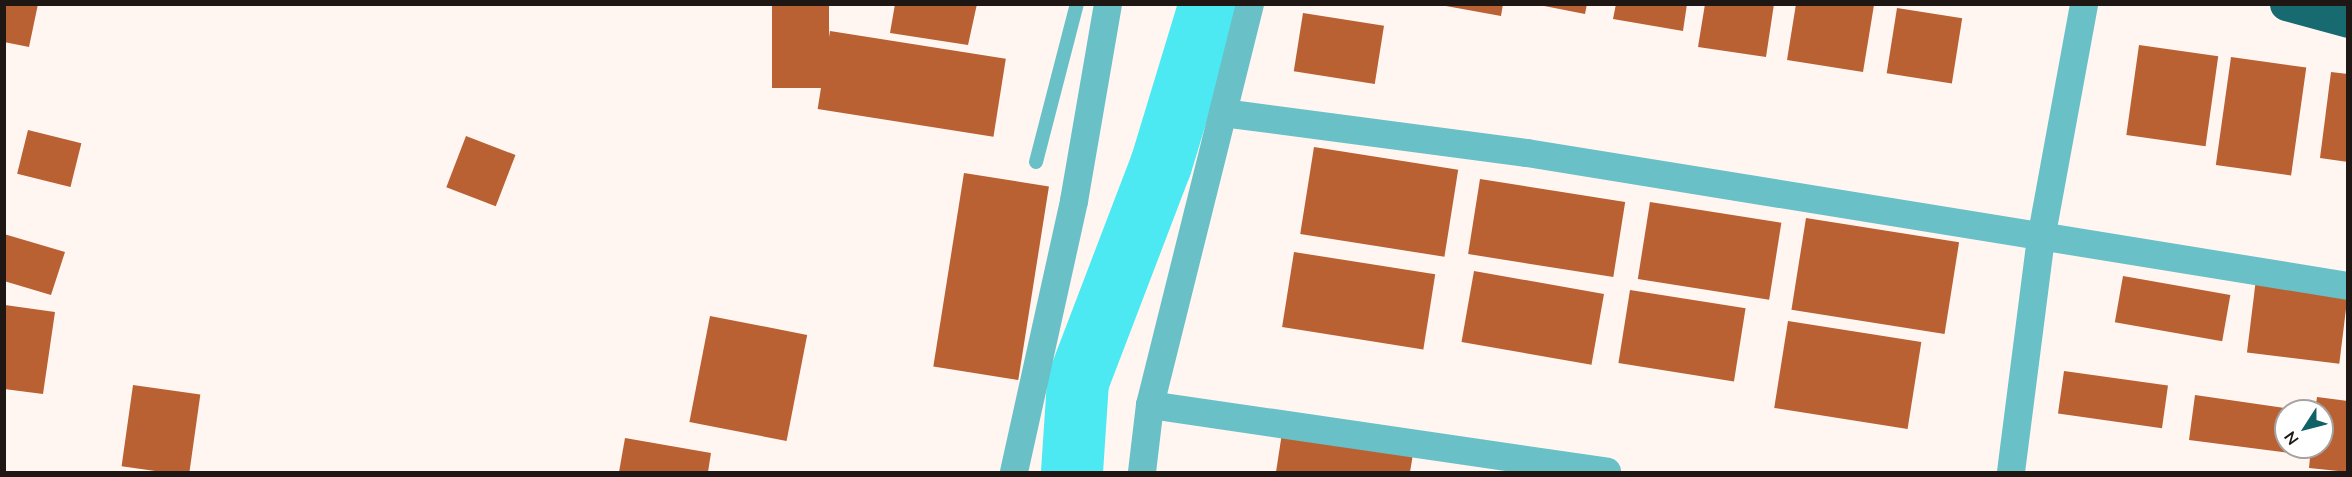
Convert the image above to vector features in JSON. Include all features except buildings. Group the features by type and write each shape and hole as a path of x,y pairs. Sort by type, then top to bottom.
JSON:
{"highway":[{"path":"2286,4 2348,21"}],"street":[{"path":"1014,472 1026,403 1074,201 1108,4"},
{"path":"1143,472 1150,405 1250,4"},
{"path":"2011,472 2041,238 2084,4"},
{"path":"1223,113 1527,153 2348,286"},
{"path":"1150,405 1489,464 1607,472"}],"lane":[{"path":"1036,162 1077,4"}],"waterway":[{"path":"1072,472 1078,382 1161,165 1210,4"}]}
